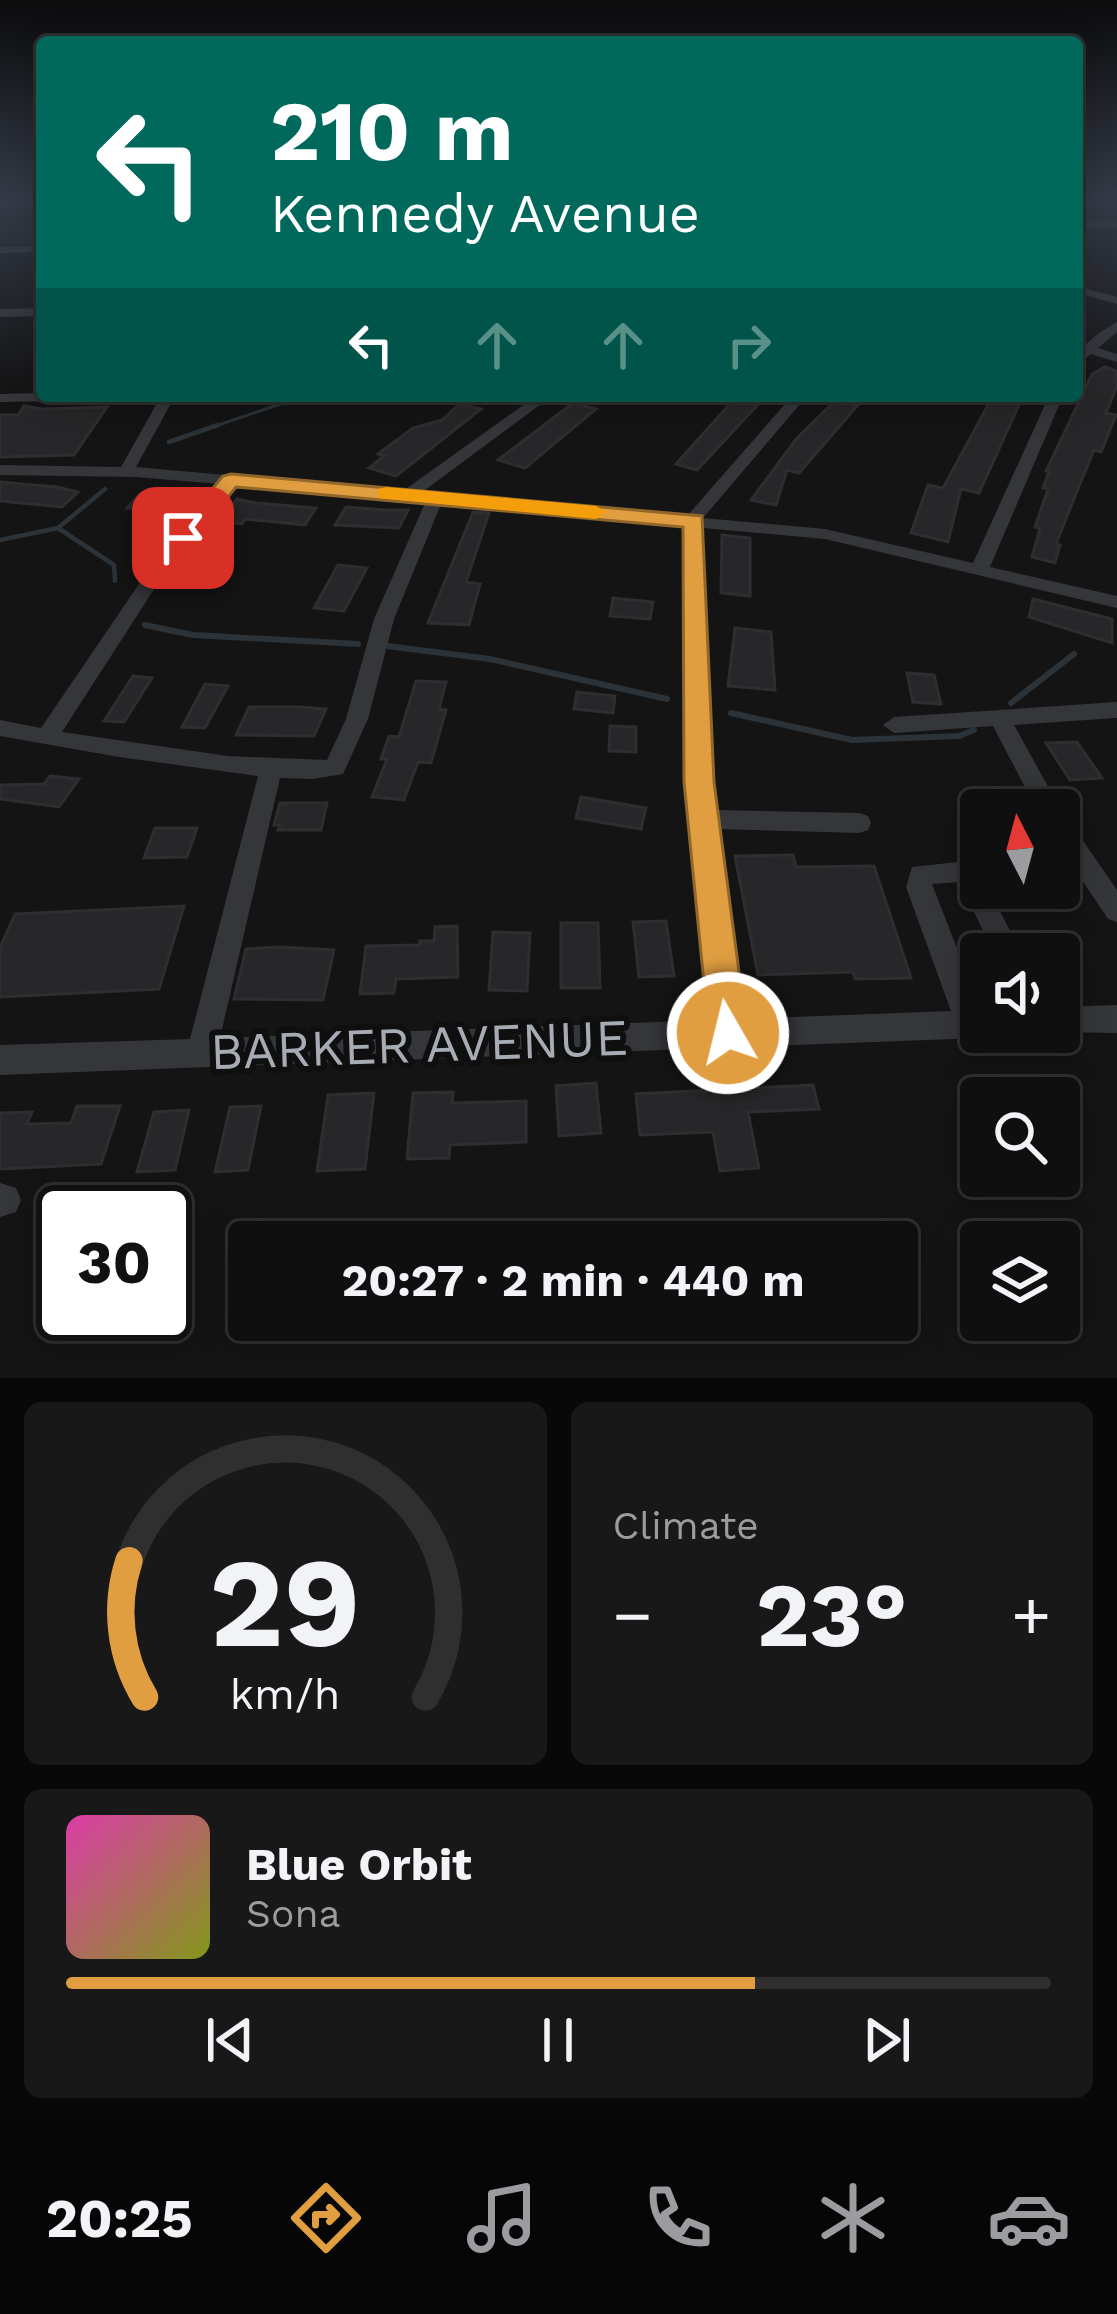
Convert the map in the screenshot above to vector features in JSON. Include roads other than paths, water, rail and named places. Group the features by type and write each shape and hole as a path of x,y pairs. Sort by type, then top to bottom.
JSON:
{"street":[{"path":"1083,292 1117,301"},
{"path":"0,313 36,312"},
{"path":"1083,353 1117,326"},
{"path":"1083,354 1117,358"},
{"path":"0,398 36,397"},
{"path":"127,472 165,402"},
{"path":"408,495 537,402"},
{"path":"728,1033 702,819 693,652 694,521 795,402"},
{"path":"980,568 1053,402"},
{"path":"0,470 127,472 842,536 1117,602"},
{"path":"47,737 162,563 231,481"},
{"path":"0,728 271,769 322,774 335,768 384,619 435,497"},
{"path":"894,725 1117,710"},
{"path":"1000,718 1038,789"},
{"path":"205,1052 210,1006 271,769"},
{"path":"702,819 859,823"},
{"path":"1080,857 1117,911"},
{"path":"960,987 919,887 921,874 967,871 998,933"},
{"path":"1080,1020 1117,1019"},
{"name":"BARKER AVENUE","path":"0,1060 960,1025"}],"waterway":[{"path":"210,428 286,402"},
{"path":"169,442 218,425"},
{"path":"58,528 105,489"},
{"path":"0,540 58,528"},
{"path":"58,528 114,565 115,581"},
{"path":"145,625 193,635 358,644"},
{"path":"387,646 490,659 667,699"},
{"path":"1011,703 1074,654"},
{"path":"731,713 852,740 959,736 974,730"}]}
